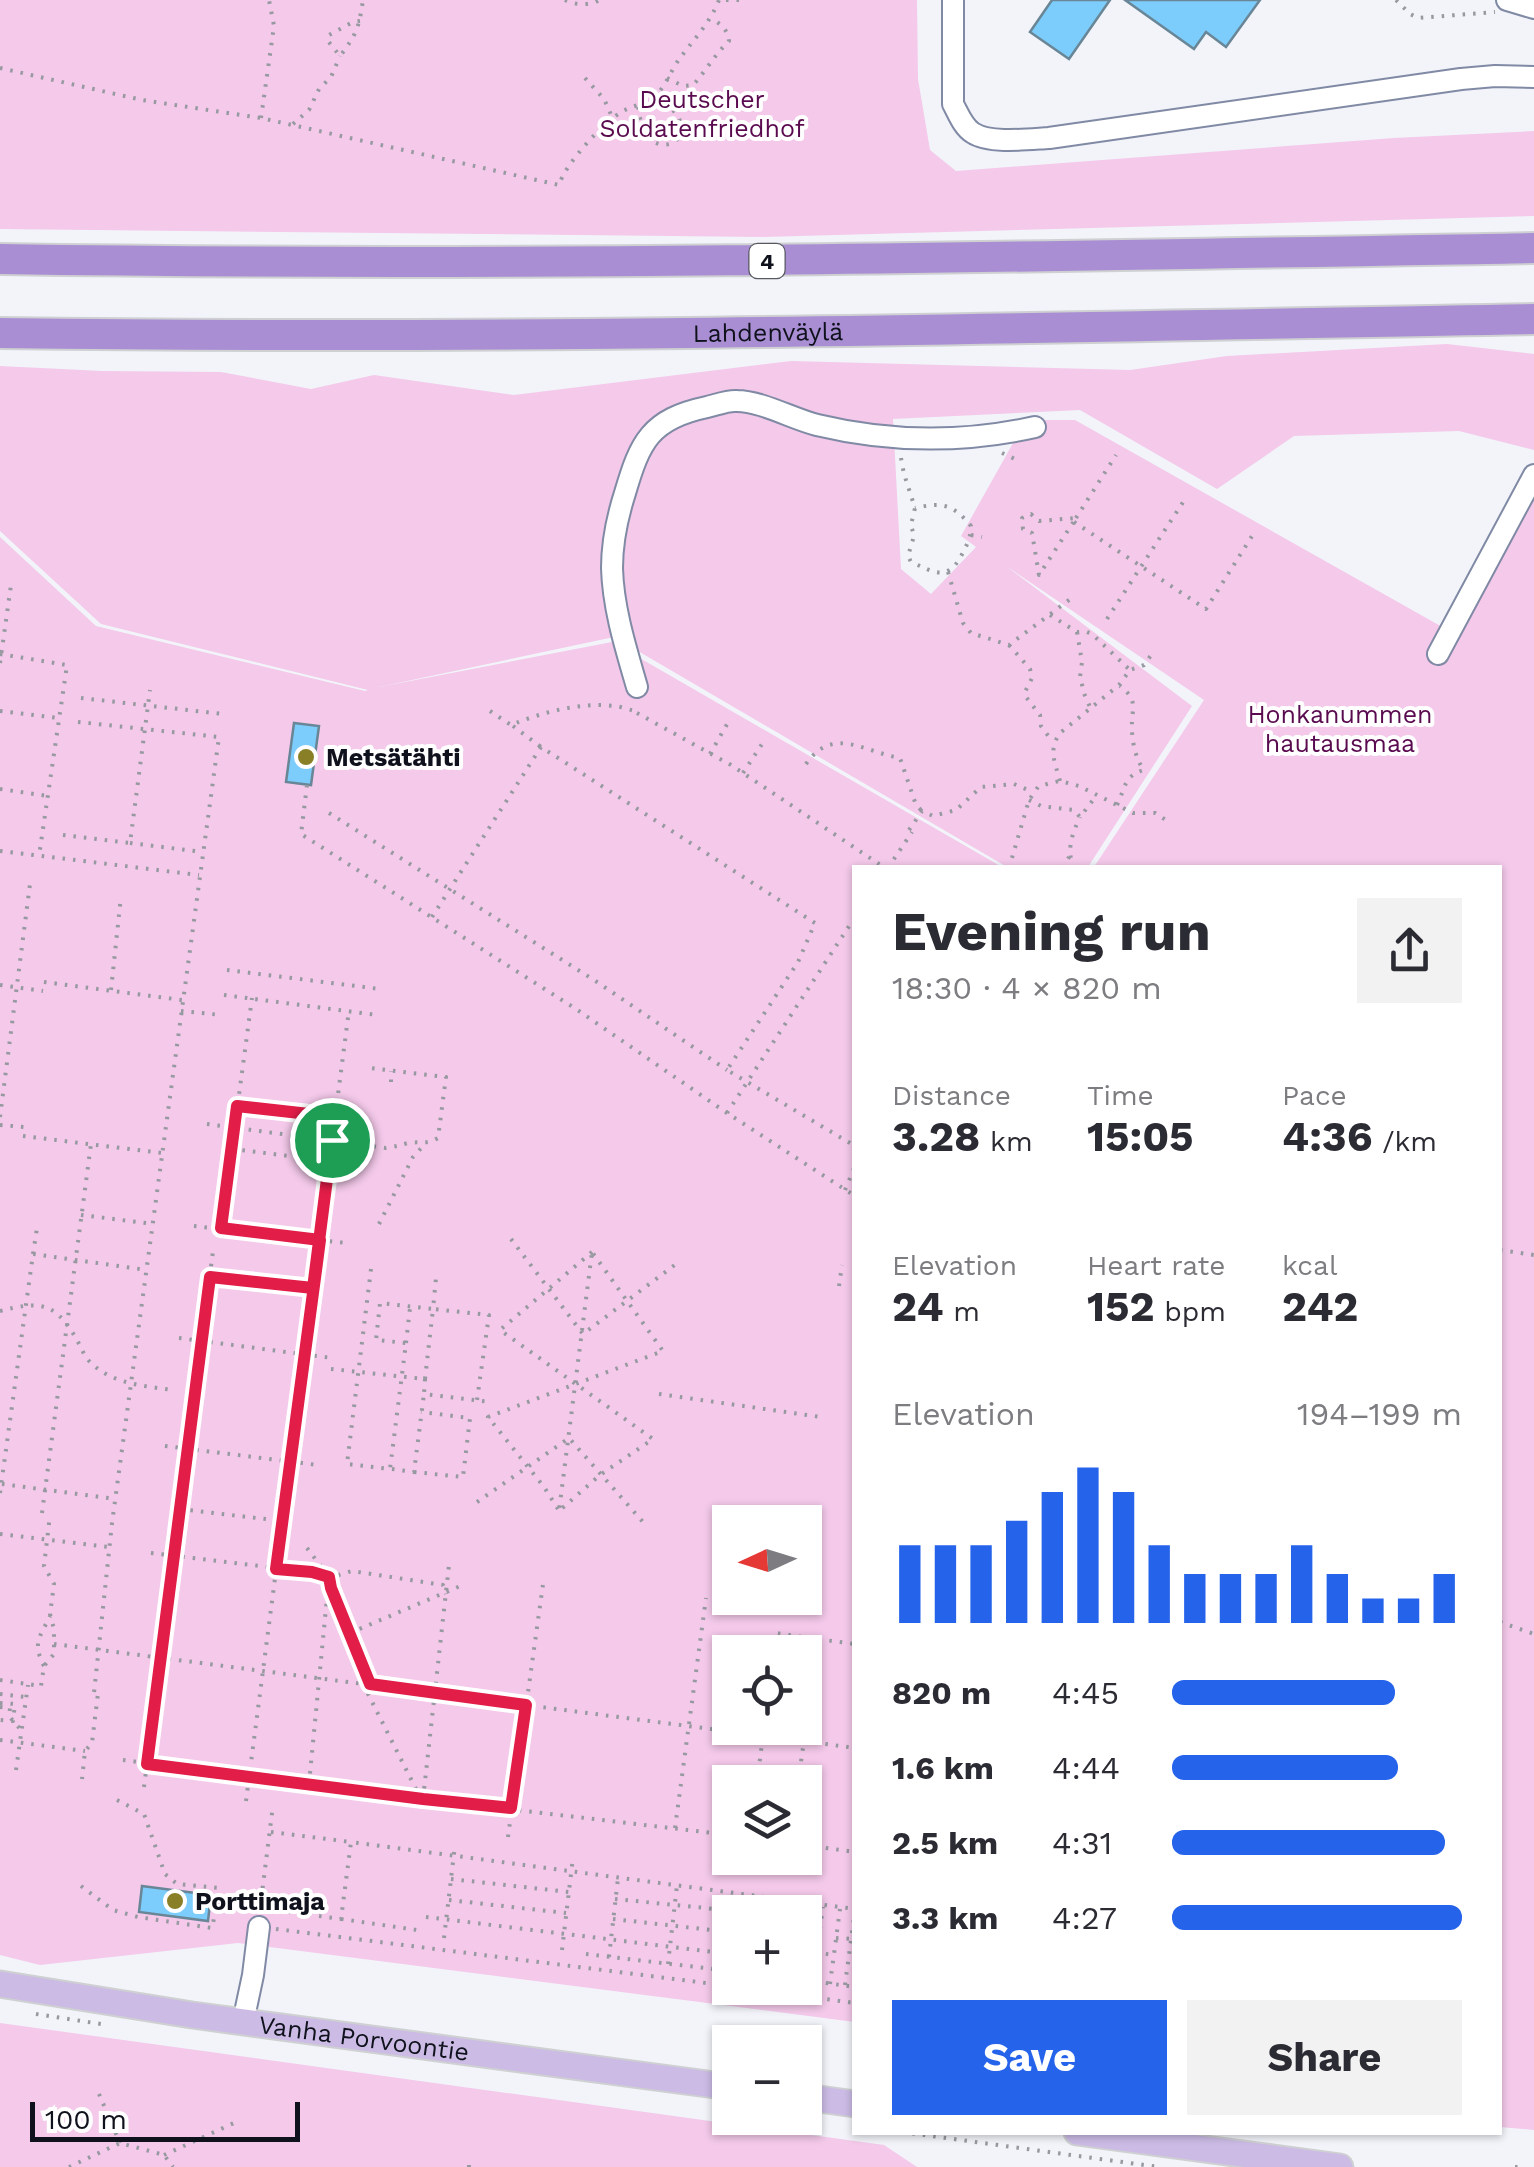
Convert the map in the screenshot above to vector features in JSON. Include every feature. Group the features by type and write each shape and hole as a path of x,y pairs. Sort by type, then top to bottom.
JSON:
{"highway":[{"name":"4","path":"0,258 760,261 1534,248"},
{"name":"Lahdenväylä","path":"0,333 765,333 1534,320"}],"main road":[{"name":"Vanha Porvoontie","path":"0,1984 243,2022 712,2085"},
{"path":"822,2099 852,2104"},
{"path":"1100,2135 1340,2167"}],"lane":[{"path":"953,0 954,104 960,119 973,133 991,138 1049,138 1461,80 1534,76"},
{"path":"1502,6 1534,8"},
{"path":"638,687 623,639 615,592 614,535 636,455 653,432 670,419 737,400 854,434 951,438 1035,427"},
{"path":"1438,654 1534,474"},
{"path":"243,2022 256,1975 260,1918"}],"path":[{"path":"261,118 274,26 270,0"},
{"path":"291,125 309,110 356,36 363,0"},
{"path":"565,0 572,4 599,0"},
{"path":"0,68 142,100 261,118 559,185 582,149 612,119 659,92 712,18 718,0"},
{"path":"726,0 739,0"},
{"path":"1396,0 1418,18 1502,6"},
{"path":"667,78 692,86 729,41 721,24 712,18"},
{"path":"340,56 328,41 329,35 360,21"},
{"path":"585,78 604,99 612,119"},
{"path":"638,106 644,133 652,142 667,146 678,139 681,120 659,92"},
{"path":"900,448 915,508 911,525 914,536 908,556 911,562 935,572 948,572 971,535 970,526 953,508 930,504 915,508"},
{"path":"1000,450 1015,460"},
{"path":"1116,455 1075,520 1039,575 1032,533 1023,529 1022,518 1032,514 1038,521 1075,520 1206,609 1252,536"},
{"path":"1107,619 1186,496"},
{"path":"971,535 982,537"},
{"path":"948,572 963,623 971,633 1009,645 1030,669 1032,678 1026,697 1054,742"},
{"path":"0,663 11,585"},
{"path":"1009,645 1073,597"},
{"path":"1050,615 1077,632 1099,639 1130,670"},
{"path":"1077,632 1080,676 1091,709"},
{"path":"1060,781 1053,758 1054,742 1060,733 1119,686 1130,670 1144,665 1154,651"},
{"path":"1,654 67,665 39,856"},
{"path":"1118,806 1129,778 1144,770 1136,752 1133,703 1119,686"},
{"path":"637,713 638,687"},
{"path":"130,843 150,690"},
{"path":"81,698 223,714"},
{"path":"511,725 562,709 620,706 743,773 882,865"},
{"path":"0,711 59,718"},
{"path":"490,711 815,923 798,962 727,1070"},
{"path":"710,754 730,719"},
{"path":"78,722 219,737 116,1499 92,1743 85,1752 82,1779"},
{"path":"743,773 764,741"},
{"path":"806,764 817,750 846,743 900,758 916,805 933,816 963,805 981,787 1014,784 1033,792"},
{"path":"432,918 542,747"},
{"path":"1010,865 1029,800 1033,792 1050,782 1079,786 1133,813 1155,812 1169,822"},
{"path":"307,785 301,834 576,1008 852,1194"},
{"path":"0,789 48,796"},
{"path":"1065,865 1080,818 1098,795"},
{"path":"1029,800 1040,806 1074,810 1080,818"},
{"path":"889,865 922,811"},
{"path":"330,813 594,980 748,1084 852,1144"},
{"path":"62,835 203,852"},
{"path":"0,850 200,874"},
{"path":"1069,857 1073,865"},
{"path":"0,1117 30,884"},
{"path":"111,990 121,896"},
{"path":"727,1113 852,923"},
{"path":"227,970 380,989"},
{"path":"44,982 182,1000"},
{"path":"0,985 43,991"},
{"path":"224,995 377,1015"},
{"path":"221,1228 252,998"},
{"path":"246,1801 349,1010"},
{"path":"181,1011 221,1016"},
{"path":"370,1068 446,1077 438,1138 413,1156 380,1224"},
{"path":"391,1071 391,1082"},
{"path":"237,1106 336,1117"},
{"path":"206,1124 386,1148 426,1143"},
{"path":"0,1125 24,1128"},
{"path":"23,1136 163,1153"},
{"path":"42,1514 90,1144"},
{"path":"232,1149 330,1161"},
{"path":"845,1190 852,1173"},
{"path":"81,1216 154,1224"},
{"path":"194,1226 346,1242"},
{"path":"0,1493 36,1228"},
{"path":"511,1240 582,1334"},
{"path":"1502,1250 1534,1255"},
{"path":"144,1787 213,1251"},
{"path":"559,1511 600,1475 653,1439 500,1330 592,1252"},
{"path":"559,1511 488,1417 663,1351 592,1252"},
{"path":"559,1511 592,1252"},
{"path":"33,1254 147,1270"},
{"path":"582,1334 676,1264"},
{"path":"839,1286 842,1264"},
{"path":"371,1270 347,1464 463,1477 470,1418 421,1412"},
{"path":"210,1277 313,1288"},
{"path":"414,1472 436,1278"},
{"path":"406,1343 376,1340 380,1303 489,1315 477,1400"},
{"path":"0,1311 36,1304 48,1306 67,1325 91,1363 109,1376 172,1390"},
{"path":"390,1469 410,1306"},
{"path":"179,1338 332,1358"},
{"path":"331,1369 425,1379"},
{"path":"424,1394 490,1402"},
{"path":"659,1394 821,1417"},
{"path":"476,1502 569,1438"},
{"path":"569,1438 643,1522"},
{"path":"165,1446 318,1465"},
{"path":"1,1484 116,1499"},
{"path":"180,1508 282,1521"},
{"path":"0,1680 41,1686 44,1666 54,1654 50,1614 54,1584 44,1566 50,1514"},
{"path":"0,1534 110,1547"},
{"path":"307,1548 329,1577 370,1684"},
{"path":"151,1552 329,1577 352,1572 370,1574 443,1585 446,1594"},
{"path":"422,1799 449,1565"},
{"path":"309,1784 329,1577"},
{"path":"508,1837 544,1577"},
{"path":"350,1634 466,1584"},
{"path":"675,1828 706,1598"},
{"path":"44,1666 37,1641 50,1614"},
{"path":"1502,1623 1534,1634"},
{"path":"822,1641 852,1644"},
{"path":"54,1644 712,1729"},
{"path":"363,1684 422,1799"},
{"path":"16,1770 28,1685"},
{"path":"0,1694 26,1697"},
{"path":"0,1705 15,1704 11,1719"},
{"path":"0,1718 11,1719 22,1730"},
{"path":"0,1740 85,1752"},
{"path":"822,1743 852,1748"},
{"path":"123,1760 712,1833"},
{"path":"81,1886 113,1910 212,1928 219,1888 176,1884 164,1874 144,1814 117,1800"},
{"path":"260,1918 273,1805"},
{"path":"270,1832 753,1895"},
{"path":"341,1919 351,1842"},
{"path":"444,1938 455,1845"},
{"path":"822,1847 852,1852"},
{"path":"562,1950 573,1857"},
{"path":"609,1957 618,1878"},
{"path":"451,1879 569,1892"},
{"path":"668,1964 677,1885"},
{"path":"615,1899 712,1910"},
{"path":"449,1900 566,1913"},
{"path":"217,1904 260,1918 712,1983"},
{"path":"822,1912 823,1904 852,1909"},
{"path":"830,1984 840,1907"},
{"path":"426,1917 712,1950"},
{"path":"260,1918 341,1919 424,1931"},
{"path":"613,1920 712,1930"},
{"path":"836,1938 852,1939"},
{"path":"845,1985 852,1945"},
{"path":"822,1953 834,1954"},
{"path":"586,1954 712,1969"},
{"path":"822,1983 852,1986"},
{"path":"822,1999 852,2004"},
{"path":"98,2094 120,2143"},
{"path":"164,2155 234,2123"},
{"path":"924,2135 1159,2167"},
{"path":"69,2167 120,2143 164,2155 173,2167"}],"green space":[{"name":"Deutscher Soldatenfriedhof","path":"0,0 917,0 918,79 930,150 956,171 1534,131 1534,216 763,237 0,229"},
{"name":"Honkanummen hautausmaa","path":"1447,344 1534,354 1534,450 1459,431 1294,436 1217,489 1080,410 893,419 901,569 931,594 976,547 961,536 1026,420 1075,420 1460,637 1534,498 1534,2130 1502,2127 1502,865 1095,865 1204,700 1006,566 1192,706 1089,865 1004,865 614,637 379,687 612,642 999,865 852,865 852,2022 722,2005 822,2005 822,1895 712,1895 712,2004 238,1943 40,1965 0,1955 0,537 96,626 368,690 101,624 0,531 0,366 221,372 311,389 374,375 514,395 791,361 1130,370 1227,356"},
{"path":"0,2023 712,2121 712,2135 812,2135 884,2145 917,2167 0,2167"}],"building":[{"path":"1052,0 1110,0 1069,59 1030,32"},
{"path":"1125,0 1260,0 1226,47 1206,32 1194,49"},
{"name":"Metsätähti","path":"294,723 319,726 311,785 286,782"},
{"name":"Porttimaja","path":"142,1886 211,1895 208,1921 139,1912"}],"place":[{"name":"Metsätähti","path":"306,757"},
{"name":"Porttimaja","path":"175,1901"}],"route":[{"path":"332,1140 317,1263 313,1288 210,1277 147,1764 511,1808 526,1705 370,1684 329,1577 276,1569 317,1263 320,1240 221,1228 237,1106 336,1117 332,1140"}]}
